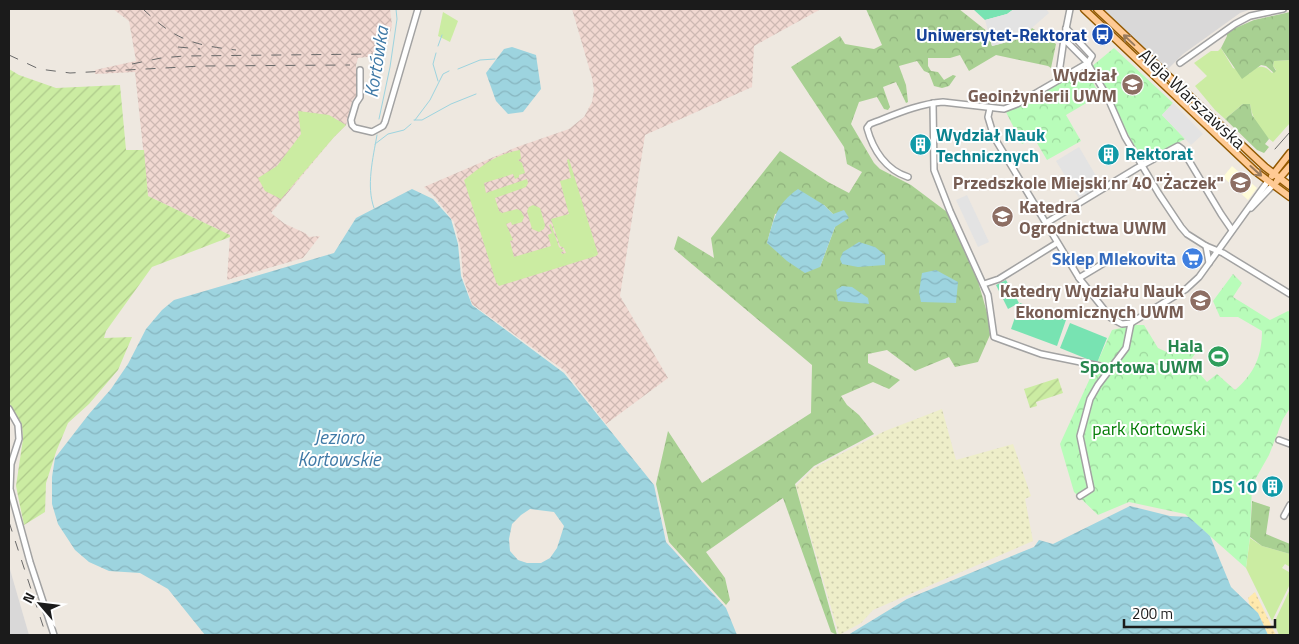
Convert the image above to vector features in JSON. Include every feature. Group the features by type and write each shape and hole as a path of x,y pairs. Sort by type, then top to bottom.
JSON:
{"main road":[{"name":"Aleja Warszawska","path":"1084,9 1270,183 1290,197"},
{"name":"Aleja Warszawska","path":"1097,9 1267,168 1288,185"},
{"path":"1277,176 1280,166 1290,154"},
{"path":"1267,168 1280,166"},
{"path":"1270,183 1288,168"},
{"path":"1288,168 1288,185"}],"street":[{"path":"360,70 360,97 356,102 351,120 355,128 372,132 383,126 385,122 418,9"},
{"path":"1058,80 1070,9"},
{"path":"1180,63 1235,24 1250,16 1283,9"},
{"path":"908,178 900,175 879,157 866,125 919,105 943,102 1004,109 1017,104 1088,63 1092,56 1066,28"},
{"path":"1064,39 1088,63 1107,96 1125,137 1187,234 1290,294"},
{"path":"934,103 934,170 950,211 988,295 994,337 1041,354 1110,368"},
{"path":"990,108 988,117 994,137 1079,278 1111,318 1122,324 1131,323 1186,289 1199,278 1232,230 1247,212 1260,201 1270,183"},
{"path":"1046,223 1178,146 1182,149 1232,230"},
{"path":"984,284 998,279 1058,242"},
{"path":"1206,246 1209,263"},
{"path":"1079,278 1104,263"},
{"path":"1080,496 1090,489 1080,436 1090,399 1110,368 1126,348 1131,323"},
{"path":"9,409 18,425 19,439 11,464 10,489 30,562 54,635"},
{"path":"1279,440 1290,444"},
{"path":"1284,516 1290,505"}],"shaded area":[{"path":"113,9 390,9 392,25 387,45 376,56 358,58 356,65 358,95 352,101 346,125 271,213 285,224 305,233 309,237 320,236 303,258 227,280 230,235 148,196 135,72 95,74 95,70 136,61 129,21"},
{"path":"572,9 821,9 754,46 752,87 645,135 620,296 668,378 606,424 565,371 472,304 463,277 461,251 454,222 435,197 424,187 517,147 569,129 584,117 592,102 594,90"},
{"path":"1014,9 1046,9 1049,13 1019,39 992,46 985,20 1007,14"},
{"path":"1100,9 1252,9 1240,13 1183,54 1165,72"},
{"path":"1173,103 1203,134 1191,145 1162,115"},
{"path":"1079,147 1102,186 1080,200 1056,161"},
{"name":"Przedszkole Miejski nr 40 \"Żaczek\"","path":"1232,166 1257,188 1248,200 1223,177"},
{"path":"967,195 989,242 978,247 956,200"},
{"path":"9,566 29,635 9,635"}],"green space":[{"path":"866,9 959,9 988,32 992,46 1019,39 1032,28 1056,44 1051,68 996,55 969,71 960,55 950,58 928,58 928,66 931,71 938,72 944,80 953,75 956,76 949,86 942,88 934,86 929,73 924,71 917,61 899,66 906,85 908,102 906,103 896,82 883,87 890,107 888,110 884,109 877,97 859,102 851,124 874,163 880,169 911,185 947,212 973,264 988,316 990,335 978,362 955,367 949,357 915,371 887,350 868,354 868,363 900,380 889,389 873,382 841,396 874,434 814,466 795,484 837,635 831,632 783,498 706,552 725,578 730,600 726,605 669,542 656,484 668,431 702,483 811,413 812,365 674,249 678,236 714,258 711,238 780,151 828,182 849,193 862,172 847,164 844,147 791,67 840,36 845,44 874,49 882,45","holes":["824,205 833,214 835,227 820,267 767,243 775,214"]},
{"path":"973,9 1014,9 1007,14 985,20"},
{"path":"443,12 458,21 450,42 438,36"},
{"path":"1290,12 1290,60 1274,61 1273,66 1276,71 1274,73 1266,66 1261,65 1242,79 1221,48 1227,36 1226,32 1254,20"},
{"path":"1114,48 1173,103 1162,115 1185,139 1143,161 1091,67"},
{"path":"1221,48 1233,68 1249,74 1261,67 1266,68 1272,73 1276,70 1273,66 1274,61 1290,60 1290,123 1273,142 1258,125 1250,104 1243,104 1225,119 1195,86 1207,76 1194,63 1211,51 1218,51"},
{"path":"1085,68 1100,95 1066,115 1081,141 1047,160 1034,138 1022,144 1006,112"},
{"path":"9,69 19,75 56,88 120,85 126,150 144,150 148,196 230,235 230,237 152,267 106,331 104,338 132,337 118,370 89,404 68,423 46,483 45,512 24,525 16,486 23,439 22,425 9,403"},
{"path":"1243,104 1250,104 1252,115 1269,139 1265,144 1269,147 1264,153 1257,150 1225,119"},
{"path":"298,111 329,115 346,125 281,199 265,191 258,178 277,166 301,134"},
{"path":"520,150 521,159 518,160 522,163 525,173 515,179 513,174 484,183 486,193 527,179 526,187 495,198 499,211 502,213 517,209 521,211 524,217 522,222 512,225 511,222 506,224 513,240 510,241 514,257 551,246 548,235 552,233 549,225 551,224 559,247 564,251 561,252 562,254 566,253 564,248 560,246 551,219 569,214 560,181 571,178 567,160 569,159 598,254 499,286 496,282 464,180 496,157"},
{"path":"533,205 540,208 545,225 544,229 539,232 532,229 527,211"},
{"name":"park Kortowski","path":"1233,274 1242,283 1233,297 1270,320 1288,311 1290,312 1290,408 1283,419 1269,455 1252,485 1250,537 1246,568 1185,514 1129,502 1098,515 1074,492 1060,444 1112,330 1144,325 1158,348 1171,354 1186,350 1195,354 1189,362 1207,382 1217,374 1235,390 1242,384 1256,364 1262,340 1262,331 1238,317 1220,317 1213,301"},
{"path":"1006,280 1019,303 1008,309 996,285"},
{"path":"1020,303 1066,320 1057,346 1011,329"},
{"path":"1070,323 1107,338 1097,363 1060,348"},
{"path":"1058,378 1063,393 1036,402 1037,406 1030,408 1024,389"},
{"path":"942,409 956,460 1013,444 1031,496 1025,499 1033,541 873,610 861,623 839,635 796,486 814,468 885,431"},
{"path":"1252,501 1270,507 1266,534 1290,544 1290,554 1262,546 1250,537"},
{"path":"1250,538 1262,546 1290,554 1290,567 1285,564 1282,568 1290,571 1290,584 1272,621 1246,568"},
{"path":"1290,589 1289,635 1279,635 1274,623"}],"sand":[{"path":"1255,592 1276,635 1268,635 1258,613 1250,606 1248,598"}],"water":[{"path":"512,47 536,55 541,89 523,112 508,114 496,101 486,73 504,49"},
{"name":"Jezioro Kortowskie","path":"412,189 433,199 451,219 458,244 461,276 472,305 564,373 654,485 666,542 726,608 737,635 205,635 168,589 140,573 109,571 89,562 75,550 58,524 52,504 52,477 55,458 111,389 128,364 146,329 162,310 174,300 334,253 356,218","holes":["530,509 554,512 564,526 557,548 550,558 541,563 527,563 518,560 510,551 509,539 512,524"]},
{"path":"798,189 824,205 833,214 844,210 849,218 835,227 820,267 805,273 787,261 767,243 780,206"},
{"path":"859,242 875,247 885,255 885,265 858,267 842,264 840,259 843,252"},
{"path":"936,270 958,282 956,303 921,302 919,292 922,273"},
{"path":"842,286 852,287 868,298 869,304 838,301 836,290"},
{"path":"1130,506 1170,516 1189,517 1210,536 1231,587 1258,613 1268,635 848,635 907,599 1034,547 1039,540 1053,544"}],"waterway":[{"name":"Kortówka","path":"379,119 390,67 397,19 396,9"},
{"path":"438,46 442,35"},
{"path":"436,53 433,64 438,81"},
{"path":"458,69 480,60 495,59"},
{"path":"415,120 430,100 443,74 449,71"},
{"path":"414,120 422,120 451,104 476,94"},
{"path":"375,144 388,134 404,130 411,124"},
{"name":"Kortówka","path":"374,208 370,181 377,135"}],"tram line":[{"path":"1275,149 1290,132"}],"railway":[{"path":"143,9 164,27 185,39 207,46 236,50"},
{"path":"178,47 200,49"},
{"path":"132,64 161,58 184,56 375,54"},
{"path":"9,55 39,69 70,73 202,66 350,65"},
{"path":"9,522 46,635"}],"place":[{"name":"Uniwersytet-Rektorat","path":"1103,35"},
{"name":"Wydział Geoinżynierii UWM","path":"1133,85"},
{"name":"Wydział Nauk Technicznych","path":"920,145"},
{"name":"Rektorat","path":"1109,154"},
{"name":"Przedszkole Miejski nr 40 \"Żaczek\"","path":"1240,183"},
{"name":"Katedra Ogrodnictwa UWM","path":"1003,217"},
{"name":"Sklep Mlekovita","path":"1192,259"},
{"name":"Katedry Wydziału Nauk Ekonomicznych UWM","path":"1200,301"},
{"name":"Hala Sportowa UWM","path":"1219,356"},
{"name":"DS 10","path":"1273,487"}]}
